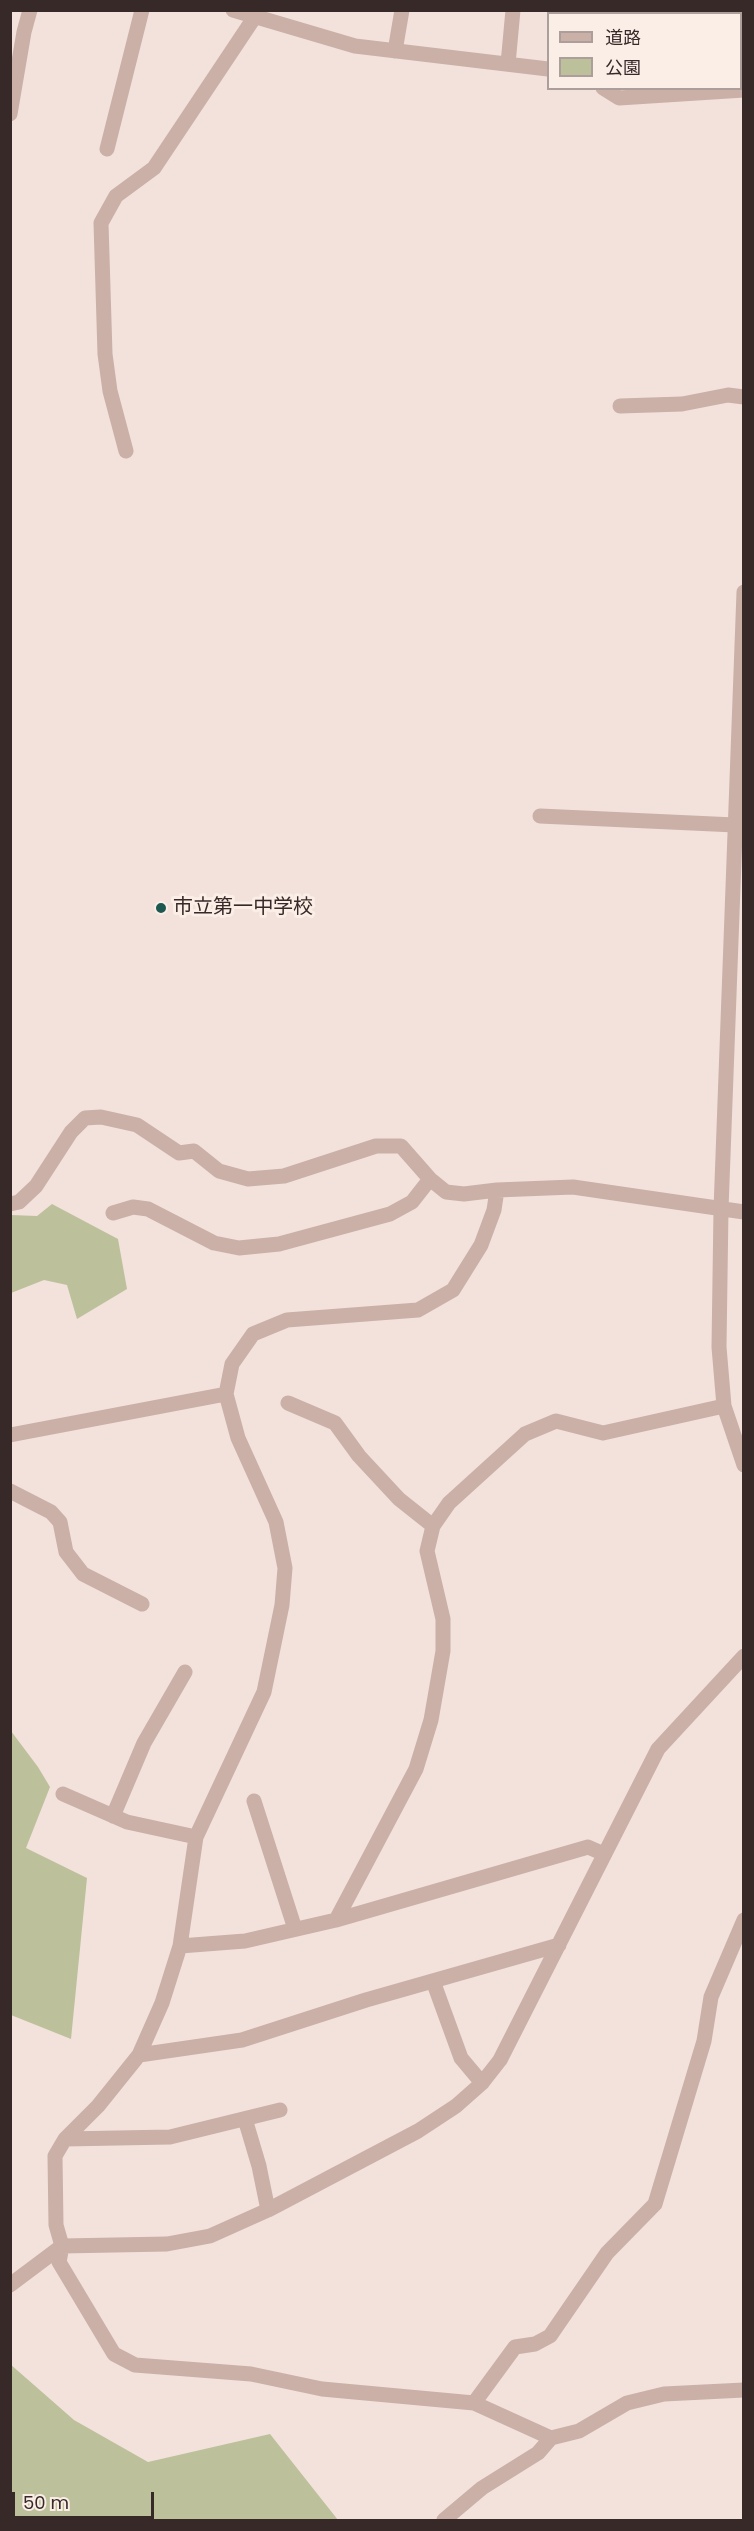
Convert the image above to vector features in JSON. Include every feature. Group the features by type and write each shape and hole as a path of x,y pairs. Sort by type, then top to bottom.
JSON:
{"street":[{"path":"10,114 30,10"},
{"path":"106,148 142,10"},
{"path":"232,10 355,46 547,69"},
{"path":"395,51 402,10"},
{"path":"508,64 513,10"},
{"path":"126,451 110,391 105,354 101,223 116,196 154,168 254,18"},
{"path":"606,90 619,98 744,90"},
{"path":"620,406 682,404 728,395 744,397"},
{"path":"744,592 721,1209 719,1347 724,1406 744,1465"},
{"path":"540,816 735,825"},
{"path":"10,1204 29,1194 77,1124 93,1116 137,1125 179,1153 194,1151 219,1171 248,1179 284,1176 376,1146 401,1146 430,1179 446,1192 464,1194 497,1190 573,1187 744,1212"},
{"path":"113,1214 133,1207 148,1209 214,1243 239,1248 279,1244 390,1214 412,1202 430,1179"},
{"path":"497,1190 494,1210 481,1245 453,1290 418,1310 288,1320 253,1334 232,1364 226,1394 238,1438 276,1522 285,1568 282,1605 264,1692 196,1837 180,1946 162,2003 139,2055 99,2106 65,2139 55,2156 56,2225 62,2246 59,2262 114,2354 135,2365 251,2374 322,2389 474,2403 551,2438"},
{"path":"10,1435 226,1394"},
{"path":"288,1403 335,1423 359,1456 399,1499 433,1526"},
{"path":"336,1920 416,1769 431,1720 443,1640 443,1619 427,1551 433,1526 449,1503 525,1434 556,1421 603,1433 724,1406"},
{"path":"10,1491 51,1512 60,1522 66,1552 83,1574 142,1604"},
{"path":"10,2285 62,2246 167,2244 210,2236 268,2210 418,2132 456,2106 482,2084 500,2061 658,1749 744,1656"},
{"path":"113,1816 144,1743 185,1672"},
{"path":"63,1794 128,1822 196,1837"},
{"path":"254,1802 296,1929"},
{"path":"180,1946 245,1941 336,1920 588,1847 604,1854"},
{"path":"474,2403 515,2348 536,2344 550,2336 607,2253 655,2204 704,2041 711,1997 744,1920"},
{"path":"139,2055 242,2040 558,1945"},
{"path":"433,1981 461,2058 482,2084"},
{"path":"65,2139 170,2137 280,2110"},
{"path":"245,2119 259,2166 268,2210"},
{"path":"444,2520 482,2488 538,2452 551,2438 579,2431 627,2403 655,2396 744,2390"}],"green space":[{"path":"52,1204 118,1239 127,1289 77,1319 67,1285 44,1280 11,1293 11,1215 37,1216"},
{"path":"11,1731 50,1787 26,1848 87,1878 71,2039 11,2015"},
{"path":"10,2364 74,2420 148,2462 270,2434 338,2520 11,2520"}],"place":[{"name":"市立第一中学校","path":"161,908"}]}
